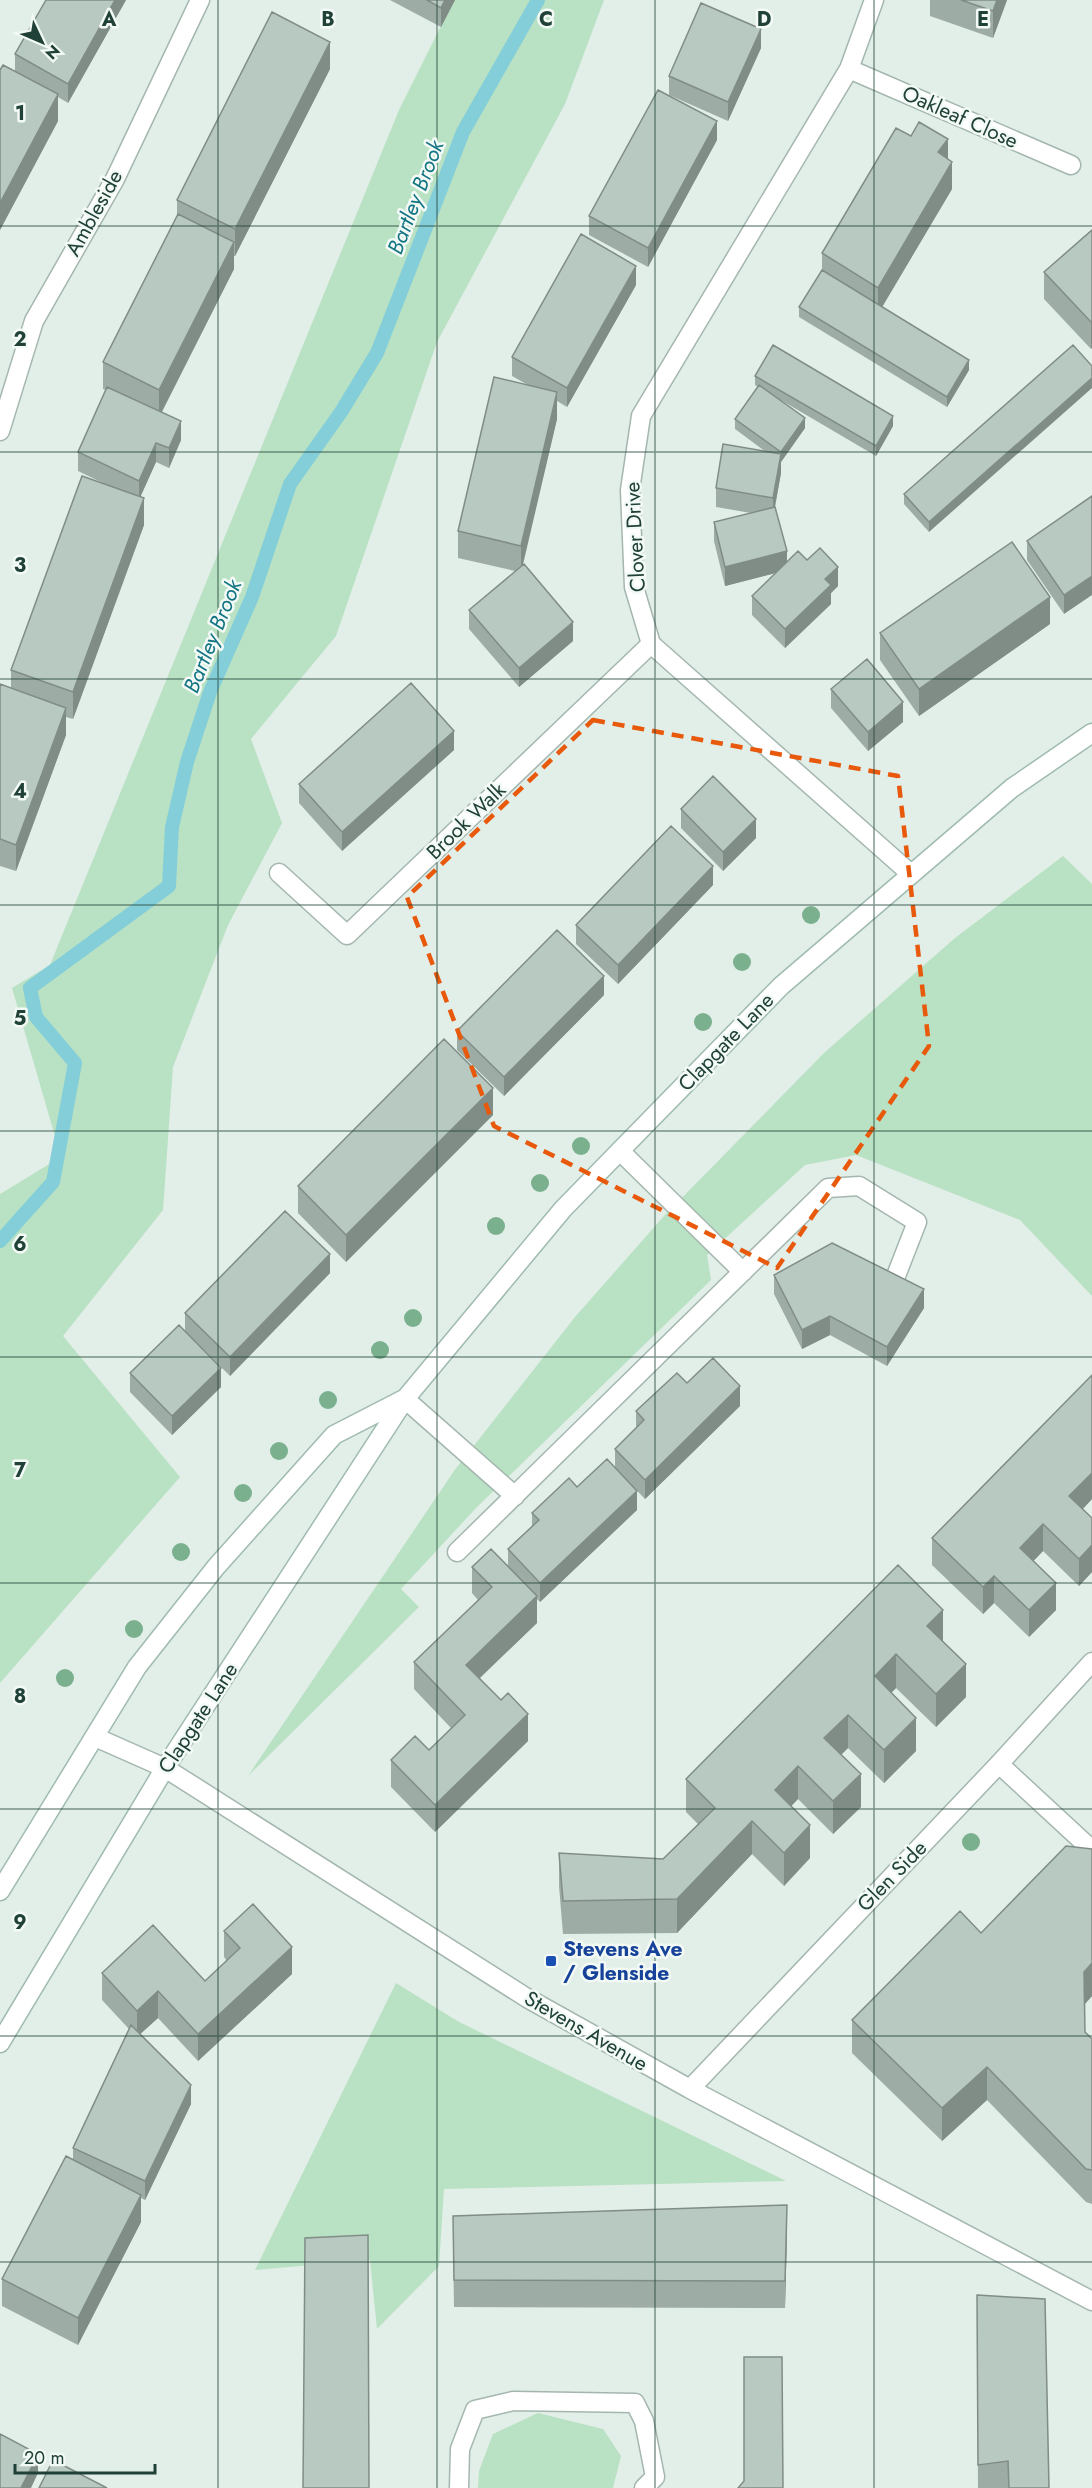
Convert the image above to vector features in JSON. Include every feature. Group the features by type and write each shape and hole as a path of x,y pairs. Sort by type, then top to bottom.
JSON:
{"street":[{"name":"Ambleside","path":"0,431 34,321 115,179 200,0"},
{"name":"Clover Drive","path":"651,644 634,586 630,490 641,416 849,69 874,0"},
{"name":"Oakleaf Close","path":"849,69 1071,165"},
{"name":"Brook Walk","path":"279,873 347,935 651,644"},
{"path":"651,644 911,874"},
{"name":"Clapgate Lane","path":"0,2043 165,1768 405,1399 563,1209 781,986 1012,788 1092,733"},
{"path":"620,1151 743,1272"},
{"path":"457,1552 828,1188 859,1186 917,1222 894,1281"},
{"path":"405,1399 514,1496"},
{"name":"Clapgate Lane","path":"0,1891 137,1668 216,1567 334,1435 405,1399"},
{"name":"Glen Side","path":"690,2089 999,1764 1092,1662"},
{"name":"Stevens Avenue","path":"95,1737 165,1768 527,1998 690,2089 1092,2301"},
{"path":"999,1764 1092,1850"},
{"path":"459,2488 460,2449 475,2410 513,2401 635,2403 644,2421 655,2477 644,2488"}],"highlighted area":[{"path":"593,720 898,776 929,1046 777,1268 494,1126 407,897"}],"green space":[{"path":"454,0 604,0 565,104 437,342 336,636 251,739 282,823 228,925 173,1067 163,1210 63,1336 180,1477 0,1683 0,1194 61,1157 12,988 50,965 399,110"},
{"path":"1063,856 1092,884 1092,1296 1020,1220 856,1155 805,1165 707,1255 711,1280 477,1507 401,1589 419,1607 248,1776 454,1471 575,1317 664,1216 824,1053 955,938"},
{"path":"396,1983 459,2022 786,2181 444,2189 439,2266 377,2329 370,2260 255,2270"},
{"path":"538,2413 603,2429 621,2456 613,2488 478,2488 479,2471 493,2434"}],"building":[{"path":"46,0 115,0 68,84 15,54"},
{"path":"427,0 445,0 441,8"},
{"path":"961,0 997,0 993,11"},
{"path":"701,3 761,29 728,102 669,76"},
{"path":"272,12 330,42 235,229 177,200"},
{"path":"3,65 58,94 0,203 0,70"},
{"path":"658,90 717,121 648,248 589,216"},
{"path":"919,122 948,139 938,152 952,162 878,288 822,253 896,128 911,136"},
{"path":"178,214 234,242 159,390 103,362"},
{"path":"1092,230 1092,321 1091,322 1044,272"},
{"path":"581,234 636,266 567,388 512,357"},
{"path":"822,270 969,360 947,397 799,307"},
{"path":"773,345 893,416 876,446 755,376"},
{"path":"1073,345 1092,366 1092,378 929,522 904,494"},
{"path":"494,377 557,392 521,546 458,531"},
{"path":"759,385 805,418 781,452 735,419"},
{"path":"107,387 181,421 169,448 156,443 139,481 78,452"},
{"path":"723,444 781,454 773,498 716,488"},
{"path":"82,476 144,498 73,692 11,670"},
{"path":"1092,496 1092,576 1064,595 1027,541"},
{"path":"775,507 787,551 725,567 714,522"},
{"path":"1012,542 1050,597 919,689 880,633"},
{"path":"820,548 838,567 825,579 831,585 785,629 752,596 798,551 807,560"},
{"path":"524,564 573,622 519,668 469,610"},
{"path":"867,659 903,702 868,732 831,689"},
{"path":"411,683 454,731 342,832 299,784"},
{"path":"0,684 66,708 16,845 0,839"},
{"path":"713,776 756,819 723,852 681,809"},
{"path":"671,826 713,866 618,965 576,925"},
{"path":"557,930 604,976 504,1077 457,1031"},
{"path":"444,1039 493,1088 346,1235 298,1186"},
{"path":"285,1211 330,1254 230,1357 185,1313"},
{"path":"832,1243 924,1289 887,1347 830,1316 802,1330 774,1275"},
{"path":"179,1325 221,1368 172,1416 130,1373"},
{"path":"713,1358 740,1386 645,1480 615,1449 644,1420 636,1411 677,1373 687,1383"},
{"path":"1092,1375 1092,1473 1069,1496 1092,1518 1092,1545 1079,1559 1043,1524 1020,1548 1056,1583 1029,1610 994,1576 983,1587 932,1538"},
{"path":"607,1459 637,1491 540,1583 508,1549 539,1520 532,1513 569,1478 577,1487"},
{"path":"491,1549 537,1596 466,1665 501,1700 508,1693 528,1714 435,1805 391,1760 415,1736 429,1750 465,1715 414,1662 492,1587 472,1567"},
{"path":"898,1565 943,1610 927,1626 966,1664 936,1694 896,1654 875,1676 916,1718 884,1750 848,1715 824,1738 861,1774 833,1801 798,1766 775,1790 810,1825 784,1853 752,1821 677,1899 563,1901 559,1853 663,1859 715,1808 686,1779"},
{"path":"1066,1846 1092,1849 1092,1963 1084,1972 1085,2032 1092,2039 1092,2170 1086,2169 987,2067 942,2108 852,2020 960,1911 981,1933"},
{"path":"253,1904 292,1947 198,2034 158,1991 137,2011 102,1973 153,1925 205,1981 240,1948 224,1931"},
{"path":"131,2025 191,2085 145,2181 73,2148"},
{"path":"66,2156 141,2195 78,2318 2,2279"},
{"path":"787,2205 785,2281 454,2280 453,2216"},
{"path":"368,2235 369,2488 303,2488 305,2238"},
{"path":"977,2295 1045,2299 1049,2488 1009,2488 1008,2461 978,2465"},
{"path":"744,2357 782,2357 783,2488 738,2488 744,2481"},
{"path":"0,2434 38,2454 21,2488 0,2488"},
{"path":"53,2460 107,2488 39,2488"}],"waterway":[{"name":"Bartley Brook","path":"0,1241 53,1182 75,1063 36,1017 30,988 169,886 172,827 187,762 210,692 252,597 290,484 341,412 377,353 463,132 538,0"}],"place":[{"name":"Stevens Ave / Glenside","path":"551,1961"}]}
